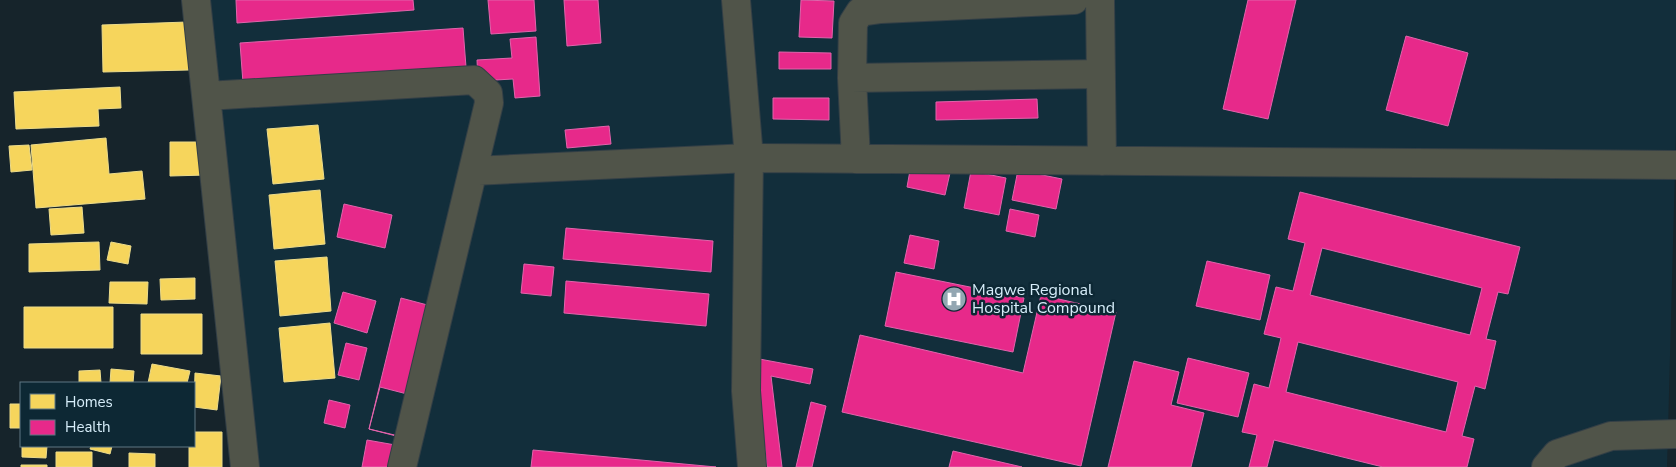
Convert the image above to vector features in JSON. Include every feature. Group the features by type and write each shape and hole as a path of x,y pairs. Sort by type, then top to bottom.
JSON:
{"street":[{"path":"196,0 208,96 245,467"},
{"path":"736,0 749,158 746,391 752,467"},
{"path":"856,159 852,78 853,23 860,12 881,9 1074,0"},
{"path":"1100,0 1102,160"},
{"path":"852,78 1101,74"},
{"path":"208,96 474,80 488,93 489,103 402,467"},
{"path":"473,171 749,158 1676,164"},
{"path":"1546,467 1557,454 1611,436 1676,434"}],"shaded area":[{"name":"Magwe Regional Hospital Compound","path":"203,0 1676,0 1676,132 1667,467 254,467"}],"building: Homes":[{"path":"187,22 189,70 103,72 102,25"},
{"path":"120,87 121,108 98,109 99,126 16,129 14,92"},
{"path":"318,125 324,179 273,184 267,129"},
{"path":"106,138 109,174 142,171 145,199 36,208 31,145"},
{"path":"170,142 205,142 206,175 170,176"},
{"path":"29,145 32,170 11,172 9,146"},
{"path":"320,190 325,244 274,249 269,195"},
{"path":"82,207 84,233 51,235 49,209"},
{"path":"99,242 100,270 29,272 29,244"},
{"path":"111,242 131,246 128,264 107,260"},
{"path":"327,257 331,311 280,316 275,261"},
{"path":"195,278 195,299 161,300 160,279"},
{"path":"110,282 148,282 147,304 109,303"},
{"path":"24,307 113,307 113,348 24,348"},
{"path":"141,314 202,314 202,354 141,354"},
{"path":"330,323 335,378 284,382 279,328"},
{"path":"152,364 190,371 187,382 148,382"},
{"path":"111,369 134,371 133,382 110,382"},
{"path":"100,370 101,382 79,382 79,371"},
{"path":"195,373 221,376 217,410 195,407"},
{"path":"10,404 20,404 20,428 10,428"},
{"path":"195,432 222,432 222,467 189,467 189,447 195,447"},
{"path":"22,447 47,447 46,458 22,457"},
{"path":"91,447 112,447 110,454 90,449"},
{"path":"56,452 92,452 92,467 56,467"},
{"path":"129,453 155,454 155,467 129,467"},
{"path":"21,465 47,465 47,467 21,467"}],"building: Health":[{"path":"236,0 413,0 414,10 237,23"},
{"path":"488,0 534,0 536,31 491,34"},
{"path":"564,0 598,0 601,43 567,46"},
{"path":"801,0 834,1 832,38 799,37"},
{"path":"1248,0 1296,0 1268,119 1223,109"},
{"path":"463,28 466,67 243,83 240,43"},
{"path":"1406,36 1468,53 1448,126 1386,110"},
{"path":"536,37 540,96 515,98 513,79 478,81 477,60 512,58 510,39"},
{"path":"779,52 831,53 831,69 779,69"},
{"path":"773,98 829,98 829,120 773,119"},
{"path":"1037,99 1038,118 936,120 936,102"},
{"path":"609,126 611,144 567,148 565,130"},
{"path":"911,165 950,173 945,195 907,187"},
{"path":"1018,170 1062,179 1056,209 1012,200"},
{"path":"971,171 1006,178 999,215 964,208"},
{"path":"1300,192 1520,247 1508,294 1498,292 1486,339 1496,341 1485,389 1475,386 1462,436 1474,439 1467,467 1383,467 1274,440 1267,467 1249,467 1257,435 1242,432 1254,384 1269,388 1281,338 1264,334 1276,287 1293,291 1305,243 1288,239","holes":["1322,248 1482,288 1470,335 1310,295","1298,342 1458,382 1446,432 1286,392"]},
{"path":"344,204 392,215 385,248 337,237"},
{"path":"1010,209 1039,215 1035,237 1006,231"},
{"path":"566,228 713,241 711,272 563,259"},
{"path":"910,235 939,241 934,269 904,263"},
{"path":"1207,261 1270,275 1260,320 1196,306"},
{"path":"524,264 554,267 551,296 521,293"},
{"path":"896,272 1024,298 1013,352 885,326"},
{"path":"566,281 709,294 706,326 564,313"},
{"path":"343,292 376,301 367,333 334,323"},
{"path":"1041,295 1116,312 1081,466 842,412 860,335 1023,373"},
{"path":"401,298 435,307 403,437 369,429"},
{"path":"346,343 367,348 359,380 338,375"},
{"path":"754,358 813,369 810,384 771,376 782,467 767,467"},
{"path":"1188,358 1249,373 1238,417 1177,403"},
{"path":"1134,361 1179,372 1171,405 1204,413 1191,467 1108,467"},
{"path":"380,387 411,395 400,437 369,429"},
{"path":"329,400 350,405 345,428 324,423"},
{"path":"811,402 826,406 812,467 796,467"},
{"path":"367,440 401,446 397,467 362,467"},
{"path":"533,450 716,467 531,467"},
{"path":"953,451 1022,467 949,467"}],"place":[{"name":"Magwe Regional Hospital Compound","path":"954,299"}]}
